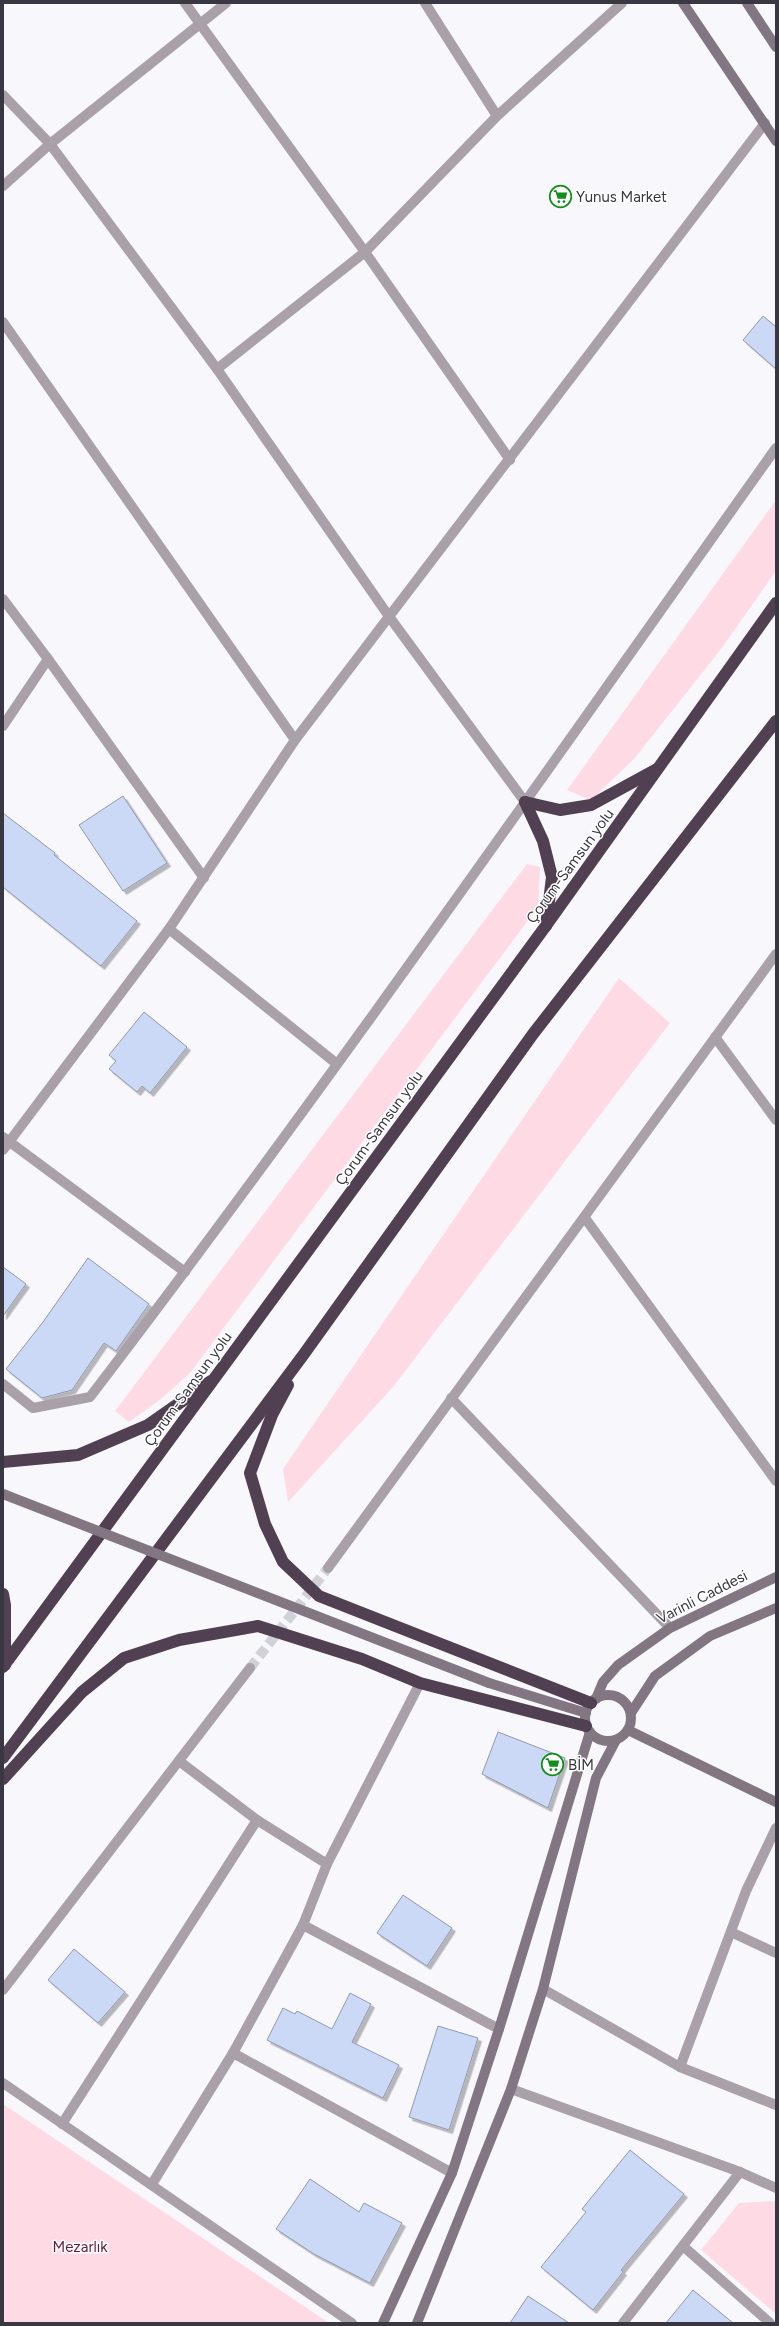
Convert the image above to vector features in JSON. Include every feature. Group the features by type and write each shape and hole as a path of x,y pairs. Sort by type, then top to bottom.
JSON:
{"highway":[{"name":"Çorum-Samsun yolu","path":"4,1666 218,1376 545,927 661,767 776,603"},
{"path":"3,1758 304,1354 533,1034 776,721"},
{"path":"525,802 560,810 591,805 661,767"},
{"path":"525,802 543,841 552,877 545,927"},
{"path":"304,1354 272,1415 250,1473 265,1524 283,1562 319,1596 591,1705"},
{"path":"3,1462 78,1455 148,1425 218,1376"},
{"path":"3,1594 6,1605 4,1666"},
{"path":"3,1779 82,1692 124,1658 179,1640 258,1626 362,1659 420,1683 588,1729"}],"street":[{"path":"185,3 365,252 510,460"},
{"path":"3,186 50,144 226,3"},
{"path":"425,3 497,116"},
{"path":"217,369 365,252 497,116 622,3"},
{"path":"683,3 776,141"},
{"path":"747,3 776,47"},
{"path":"3,95 50,144 217,369 388,615 525,802"},
{"path":"3,1150 6,1139 169,930 294,740 388,615 510,460 765,123"},
{"path":"3,322 294,740"},
{"path":"3,1384 33,1408 90,1397 185,1272 337,1064 776,448"},
{"path":"3,599 48,659 204,878"},
{"path":"3,726 48,659"},
{"path":"169,930 337,1064"},
{"path":"328,1568 451,1398 585,1218 776,954"},
{"path":"715,1037 776,1120"},
{"path":"6,1139 185,1272"},
{"path":"585,1218 776,1481"},
{"path":"451,1398 670,1628"},
{"path":"3,1494 489,1683 591,1705 608,1695 620,1698 625,1702 631,1713 631,1722 628,1730 616,1740 596,1778 543,1989 511,2089 417,2323"},
{"name":"Varinli Caddesi","path":"591,1705 603,1682 618,1666 670,1628 776,1577"},
{"path":"631,1713 655,1676 710,1636 776,1608"},
{"path":"3,1990 250,1668"},
{"path":"152,2184 233,2053 303,1925 326,1864 420,1683"},
{"path":"383,2323 452,2172 499,2029 588,1729 591,1705"},
{"path":"588,1729 605,1741 616,1740"},
{"path":"628,1730 776,1802"},
{"path":"179,1761 257,1820 326,1864"},
{"path":"62,2124 257,1820"},
{"path":"680,2067 746,1891 776,1828"},
{"path":"303,1925 499,2029"},
{"path":"731,1932 776,1953"},
{"path":"543,1989 680,2067 776,2105"},
{"path":"233,2053 452,2172"},
{"path":"3,2083 152,2184 352,2323"},
{"path":"511,2089 740,2172 776,2188"},
{"path":"623,2323 740,2172"},
{"path":"683,2246 770,2323"}],"green space":[{"path":"776,500 776,571 721,649 634,759 591,800 567,790"},
{"path":"527,864 540,867 538,907 190,1373 161,1399 129,1422 115,1411"},
{"path":"619,978 670,1023 393,1387 288,1502 283,1469"},
{"name":"Mezarlık","path":"3,2104 329,2323 3,2323"},
{"path":"776,2201 776,2314 701,2250 739,2203"}],"building":[{"path":"763,316 776,327 776,369 743,340"},
{"path":"123,796 167,863 123,891 79,825"},
{"path":"3,813 55,853 54,855 137,921 101,966 3,887"},
{"path":"144,1012 187,1047 150,1093 142,1086 137,1092 109,1069 116,1061 109,1055"},
{"path":"88,1258 149,1304 116,1351 104,1343 72,1390 42,1398 6,1369 43,1322"},
{"path":"3,1267 26,1284 3,1316"},
{"path":"498,1732 565,1758 548,1808 482,1774"},
{"path":"403,1895 452,1928 427,1966 377,1933"},
{"path":"74,1949 125,1992 98,2023 48,1980"},
{"path":"350,1993 371,2004 352,2042 399,2065 383,2098 267,2040 283,2008 295,2014 297,2011 332,2029"},
{"path":"438,2026 478,2038 449,2130 409,2117"},
{"path":"630,2150 684,2194 621,2270 623,2272 593,2310 541,2267 586,2212 582,2209"},
{"path":"310,2179 359,2212 364,2203 402,2223 370,2283 314,2254 276,2229"},
{"path":"693,2290 733,2323 666,2323"},
{"path":"528,2296 569,2323 510,2323"}],"tunnel":[{"path":"250,1668 328,1568"}],"place":[{"name":"Yunus Market","path":"561,197"},
{"name":"BİM","path":"553,1765"}]}
